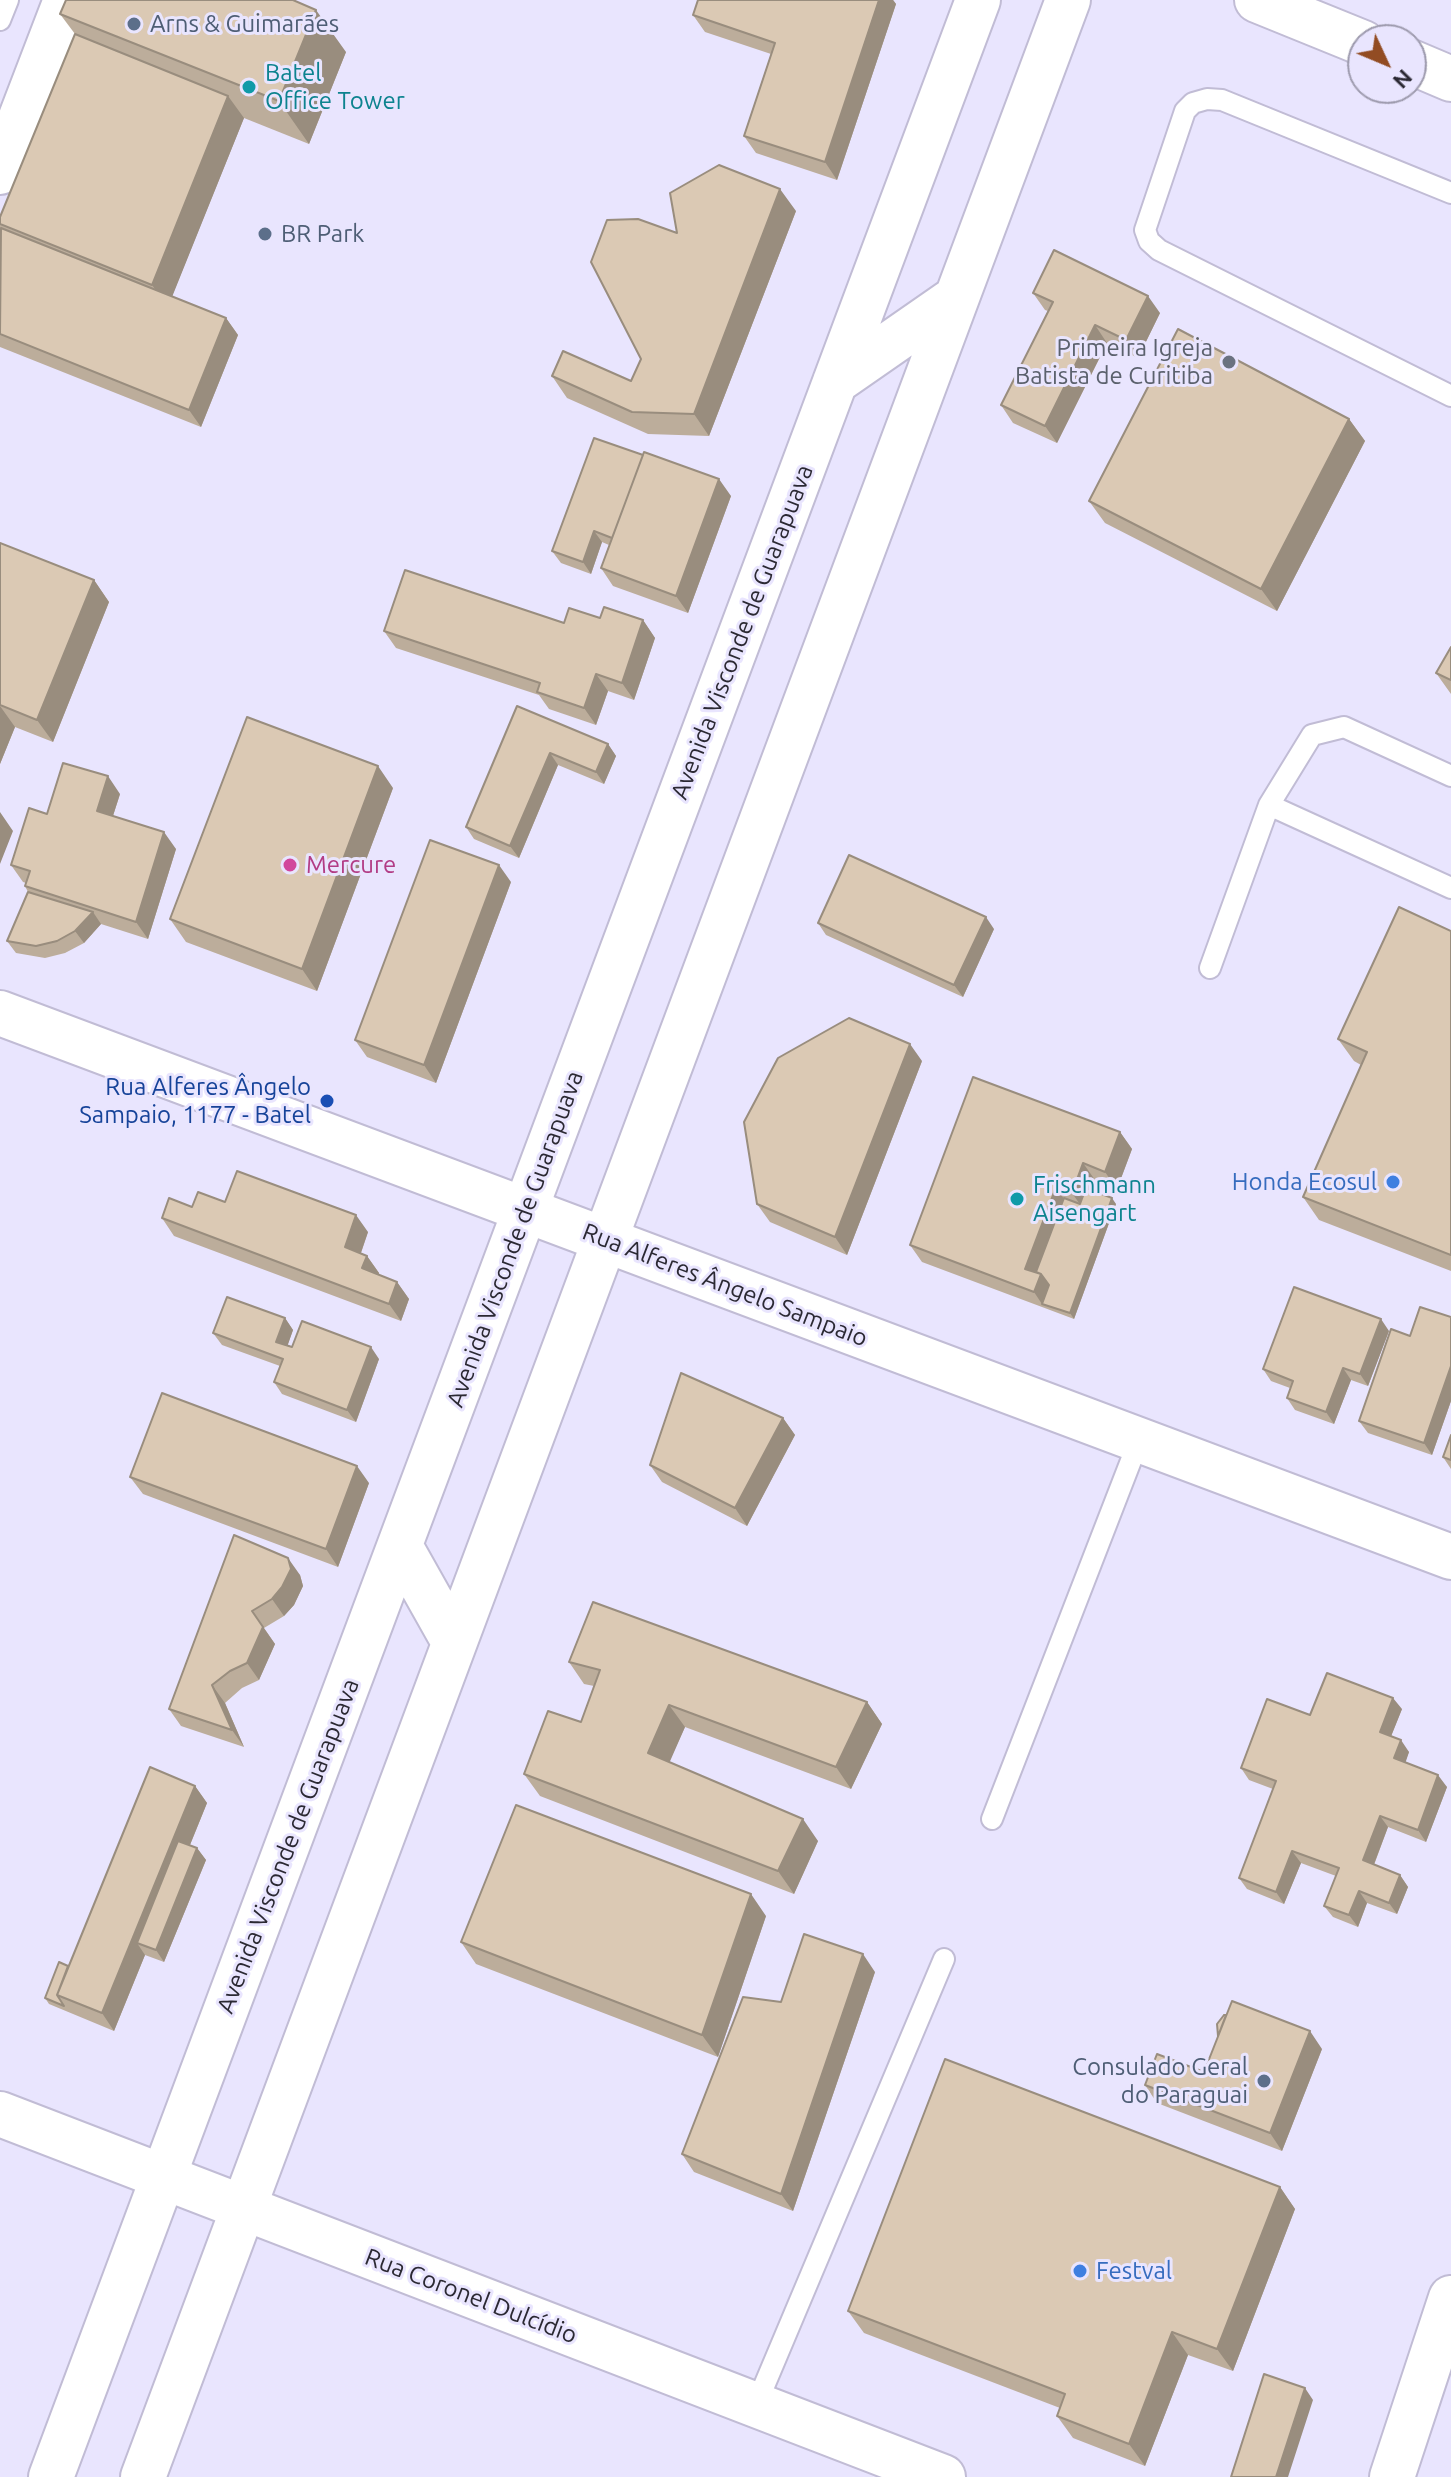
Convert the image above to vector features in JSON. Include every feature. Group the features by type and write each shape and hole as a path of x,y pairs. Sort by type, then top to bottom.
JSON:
{"main road":[{"path":"0,172 27,124 66,0"},
{"name":"Avenida Visconde de Guarapuava","path":"51,2477 978,0"},
{"path":"143,2477 1068,0"},
{"path":"1257,0 1347,37"},
{"path":"1427,69 1451,79"},
{"path":"835,382 956,298"},
{"name":"Rua Alferes Ângelo Sampaio","path":"0,1013 1451,1557"},
{"path":"400,1546 454,1642"},
{"name":"Rua Coronel Dulcídio","path":"0,2114 756,2405 877,2463 943,2477"},
{"path":"1392,2477 1451,2298"}],"lane":[{"path":"0,20 8,0"},
{"path":"1451,193 1222,100 1207,99 1193,103 1185,111 1145,230 1149,241 1159,250 1451,396"},
{"path":"1210,968 1269,805 1312,735 1344,727 1451,776"},
{"path":"1269,805 1451,888"},
{"path":"992,1819 1139,1440"},
{"path":"756,2405 944,1959"}],"building":[{"path":"66,0 293,0 316,10 279,101 60,14"},
{"path":"698,0 879,0 825,162 744,136 775,43 693,15"},
{"path":"75,34 228,96 152,285 0,224 0,217"},
{"path":"719,165 780,189 694,414 632,412 552,376 563,351 631,381 641,359 591,262 607,220 638,219 677,233 670,193"},
{"path":"1,228 226,318 189,410 0,334"},
{"path":"1054,250 1148,296 1126,340 1095,325 1045,426 1001,405 1053,302 1033,293"},
{"path":"1178,329 1349,419 1261,589 1089,501"},
{"path":"594,438 643,455 612,538 594,531 583,562 552,551"},
{"path":"644,452 719,479 676,596 601,568"},
{"path":"0,543 94,580 37,720 0,705"},
{"path":"405,570 564,623 569,608 600,618 604,607 643,620 622,683 596,674 584,708 537,692 540,683 384,631"},
{"path":"1451,647 1451,680 1436,673"},
{"path":"517,706 608,744 596,772 550,753 510,846 466,827"},
{"name":"Mercure","path":"247,717 378,766 302,969 170,919"},
{"path":"63,763 108,776 97,811 164,832 136,922 25,886 30,871 11,865 29,808 47,814"},
{"path":"430,840 499,865 424,1065 355,1040"},
{"path":"849,855 986,917 954,985 818,923"},
{"path":"28,892 93,912 75,931 57,941 36,946 7,941"},
{"path":"1399,907 1451,931 1451,1255 1303,1197 1367,1052 1338,1039"},
{"path":"849,1018 910,1044 835,1237 757,1204 744,1122 778,1058"},
{"name":"Frischmann Aisengart","path":"973,1077 1120,1132 1105,1172 1083,1163 1072,1193 1056,1187 1025,1269 1041,1274 1034,1292 910,1245"},
{"path":"237,1171 356,1215 345,1247 367,1256 362,1268 397,1282 389,1304 162,1218 169,1198 192,1207 198,1192 225,1202"},
{"path":"1086,1188 1112,1198 1070,1313 1042,1304 1049,1285 1036,1272 1064,1198 1080,1204"},
{"path":"1294,1287 1381,1319 1360,1374 1343,1368 1326,1412 1287,1398 1293,1381 1263,1369"},
{"path":"227,1297 285,1318 276,1342 292,1347 302,1321 371,1347 347,1410 274,1382 283,1359 213,1333"},
{"path":"1420,1307 1451,1317 1451,1366 1424,1443 1359,1421 1391,1329 1410,1336"},
{"path":"681,1373 783,1418 735,1508 650,1465"},
{"path":"162,1393 357,1466 326,1549 130,1477"},
{"path":"1451,1435 1451,1460 1443,1457"},
{"path":"234,1535 288,1558 291,1569 272,1599 252,1611 263,1627 247,1663 212,1685 232,1730 169,1709"},
{"path":"593,1602 867,1702 836,1767 669,1705 648,1753 803,1819 778,1871 524,1774 548,1711 581,1722 600,1670 569,1662"},
{"path":"1327,1673 1393,1698 1380,1732 1401,1740 1394,1758 1438,1775 1418,1830 1380,1816 1363,1860 1400,1875 1389,1903 1359,1891 1349,1915 1324,1906 1339,1868 1292,1851 1276,1892 1239,1878 1276,1781 1241,1768 1267,1699 1310,1715"},
{"path":"150,1767 195,1786 102,2013 57,1995"},
{"path":"516,1805 751,1894 702,2035 461,1942"},
{"path":"178,1841 197,1848 156,1950 137,1943"},
{"path":"804,1934 863,1954 781,2194 682,2154 743,1997 781,2002"},
{"path":"59,1962 68,1966 57,1995 64,2006 45,1998"},
{"name":"Consulado Geral do Paraguai","path":"1232,2001 1310,2031 1270,2133 1145,2085 1157,2054 1204,2072"},
{"path":"1226,2015 1218,2036 1217,2024"},
{"name":"Festval","path":"945,2059 1280,2187 1217,2349 1172,2332 1129,2444 1057,2416 1065,2394 848,2311"},
{"path":"1264,2374 1305,2388 1276,2477 1231,2477"}],"place":[{"name":"Arns & Guimarães","path":"134,24"},
{"name":"Batel Office Tower","path":"249,87"},
{"name":"BR Park","path":"265,234"},
{"name":"Primeira Igreja Batista de Curitiba","path":"1229,362"},
{"name":"Mercure","path":"290,865"},
{"name":"Rua Alferes Ângelo Sampaio, 1177 - Batel","path":"327,1101"},
{"name":"Honda Ecosul","path":"1393,1182"},
{"name":"Frischmann Aisengart","path":"1017,1199"},
{"name":"Consulado Geral do Paraguai","path":"1264,2081"},
{"name":"Festval","path":"1080,2271"}]}
